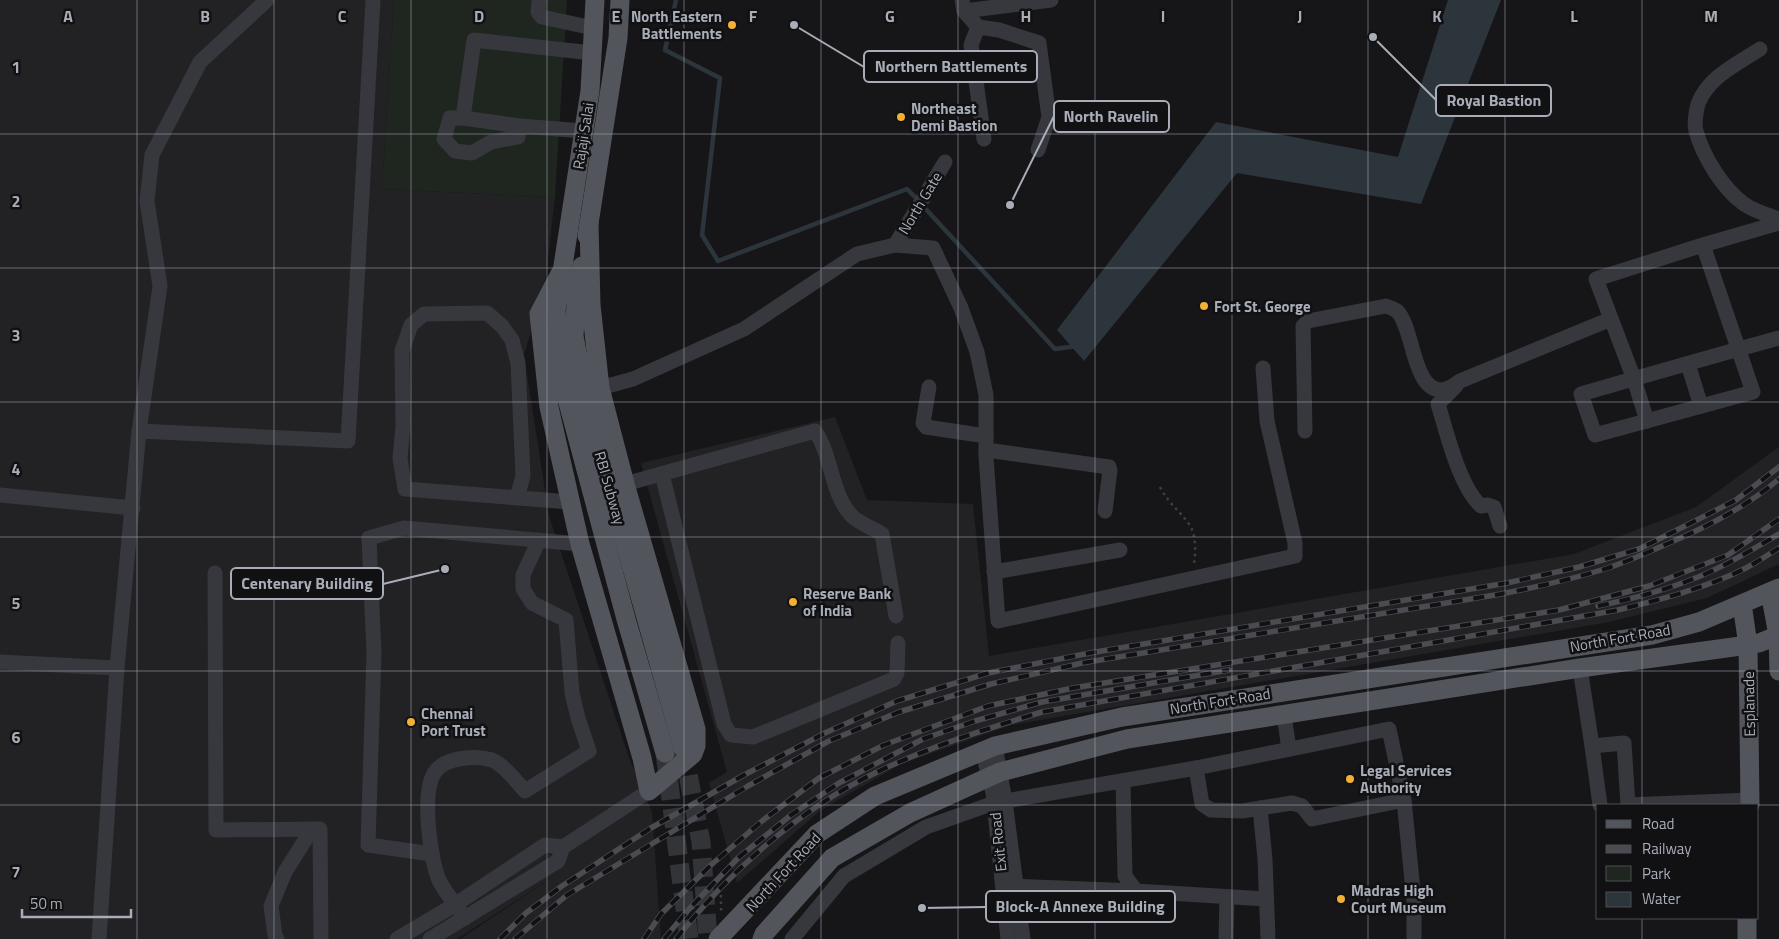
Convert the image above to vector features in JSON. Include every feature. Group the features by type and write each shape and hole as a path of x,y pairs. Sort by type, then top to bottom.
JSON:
{"main road":[{"name":"Rajaji Salai","path":"561,272 590,91 595,0"},
{"name":"Rajaji Salai","path":"589,224 618,38 620,0"},
{"path":"561,272 539,314 549,407 580,544 642,758 649,791 693,754 697,738 625,484 600,388 591,305 589,224"},
{"name":"RBI Subway","path":"561,272 556,312 566,395 626,619 674,751 589,416 574,336 578,289 589,224"},
{"path":"1774,590 1779,635 1779,671"},
{"name":"North Fort Road","path":"718,939 816,834 875,796 988,748 1122,717 1652,635 1700,622 1774,590"},
{"name":"Esplanade","path":"1742,604 1748,645 1750,803"},
{"name":"North Fort Road","path":"763,936 832,858 910,813 995,774 1128,740 1580,668 1748,645 1779,635"},
{"path":"738,919 763,936"},
{"path":"1747,919 1747,939"}],"street":[{"path":"99,939 117,668 139,431 160,286 146,201 152,155 200,62 267,0"},
{"path":"139,431 348,441 373,0"},
{"path":"539,0 538,12 542,17 593,28"},
{"path":"963,6 1051,0"},
{"path":"963,6 978,27 999,30 1039,43 1049,116 1038,150"},
{"path":"978,27 971,45 984,139"},
{"path":"463,118 474,40 592,53"},
{"path":"1760,49 1713,81 1698,105 1695,129 1721,182 1744,204 1767,216 1779,219"},
{"path":"520,126 518,137 491,142 472,153 455,151 444,139 450,118 583,131"},
{"name":"North Gate","path":"895,244 945,162"},
{"path":"1647,421 1634,379 1596,280 1703,245 1779,223"},
{"path":"600,388 633,378 744,329 857,254 895,244 932,248 948,278 977,352 986,395 986,443 998,621 1295,556 1296,543 1267,422 1263,368"},
{"path":"1703,245 1740,348 1753,392 1594,435 1581,394 1740,348 1779,338"},
{"path":"1305,431 1303,326 1308,321 1386,306 1396,310 1402,319 1420,370 1428,384 1437,389 1445,390 1460,381 1611,319"},
{"path":"517,498 523,476 518,363 512,340 502,326 487,313 424,314 411,325 402,351 403,426 400,458 405,489 517,498 570,502"},
{"path":"1688,364 1701,406"},
{"path":"1460,381 1438,404 1464,480 1481,506 1488,505 1494,507 1500,526"},
{"path":"929,387 923,422 926,427 986,443 1109,466 1105,511"},
{"path":"625,484 815,431 821,440 844,507 854,518 882,534 896,616"},
{"path":"662,474 724,724 731,735 752,737 894,679 898,643"},
{"path":"0,496 133,508"},
{"path":"432,854 368,846 374,653 369,538 404,528 580,544"},
{"path":"465,918 440,880 432,854 428,816 428,788 435,771 446,763 462,758 492,760 508,772 526,791 589,751 572,693 566,620 532,603 523,589 523,575 540,540"},
{"path":"994,572 1120,550"},
{"path":"215,573 216,830 320,829 321,939"},
{"path":"0,662 117,668"},
{"path":"1580,668 1600,804"},
{"path":"1284,715 1289,749"},
{"path":"792,939 844,876 926,827 1000,802 1196,768 1389,730 1404,800 1414,901 1414,939"},
{"path":"1592,746 1624,743 1628,804"},
{"name":"Exit Road","path":"988,748 1000,802 1010,886 1008,939"},
{"path":"1196,768 1202,804 1211,810 1242,811 1292,803 1302,806 1312,819 1404,800"},
{"path":"1123,781 1125,876 1136,891"},
{"path":"397,939 456,904 545,846 563,847 649,791"},
{"path":"1689,804 1750,803"},
{"path":"1260,808 1265,859 1268,939"},
{"path":"277,939 271,906 285,872 312,829"},
{"path":"430,939 558,861 563,847"},
{"path":"1023,939 1010,886 1266,899"},
{"path":"1226,939 1227,897"}],"path":[{"path":"1160,487 1166,499 1190,525 1194,536 1195,556 1192,579"}],"shaded area":[{"path":"0,0 394,0 382,189 555,197 545,285 524,355 549,516 628,755 652,812 661,939 460,939 562,871 457,939 0,939"},
{"path":"835,417 867,500 973,504 989,656 1574,554 1696,507 1779,447 1779,564 1707,598 1609,622 1011,725 901,764 821,810 737,883 709,783 727,772 641,463"}],"green space":[{"path":"394,0 567,0 555,197 382,189"}],"water":[{"path":"1448,0 1501,0 1421,204 1237,173 1084,361 1057,330 1216,122 1398,157"}],"waterway":[{"path":"676,0 665,50 720,78 702,235 718,261 907,189 918,200"},
{"path":"923,206 1055,349 1077,346"}],"tunnel":[{"path":"683,748 701,842 708,939"},
{"path":"665,753 689,939"}],"railway":[{"path":"500,939 526,913 562,886 651,828 744,775 827,732 897,701 988,673 1090,653 1507,583 1579,567 1639,549 1736,500 1779,467"},
{"path":"515,939 567,895 748,786 829,741 899,712 991,684 1082,663 1501,594 1582,576 1657,549 1722,518 1746,504 1779,479"},
{"path":"644,939 661,914 711,865 762,821 819,778 884,745 988,706 1073,688 1559,610 1649,586 1728,555 1779,519"},
{"path":"1598,606 1649,594 1698,577 1729,563 1779,534"},
{"path":"676,939 742,867 792,824 819,805 875,773 957,739 1042,712 1618,610 1700,587 1732,575 1779,548"},
{"path":"664,939 690,908 738,858 791,815 839,783 923,739 975,721 1042,702 1229,670"}],"place":[{"name":"North Eastern Battlements","path":"732,25"},
{"name":"Northern Battlements","path":"794,25"},
{"name":"Royal Bastion","path":"1373,37"},
{"name":"Northeast Demi Bastion","path":"901,117"},
{"name":"North Ravelin","path":"1010,205"},
{"name":"Fort St. George","path":"1204,306"},
{"name":"Centenary Building","path":"445,569"},
{"name":"Reserve Bank of India","path":"793,602"},
{"name":"Chennai Port Trust","path":"411,722"},
{"name":"Legal Services Authority","path":"1350,779"},
{"name":"Madras High Court Museum","path":"1341,899"},
{"name":"Block-A Annexe Building","path":"922,908"}]}
